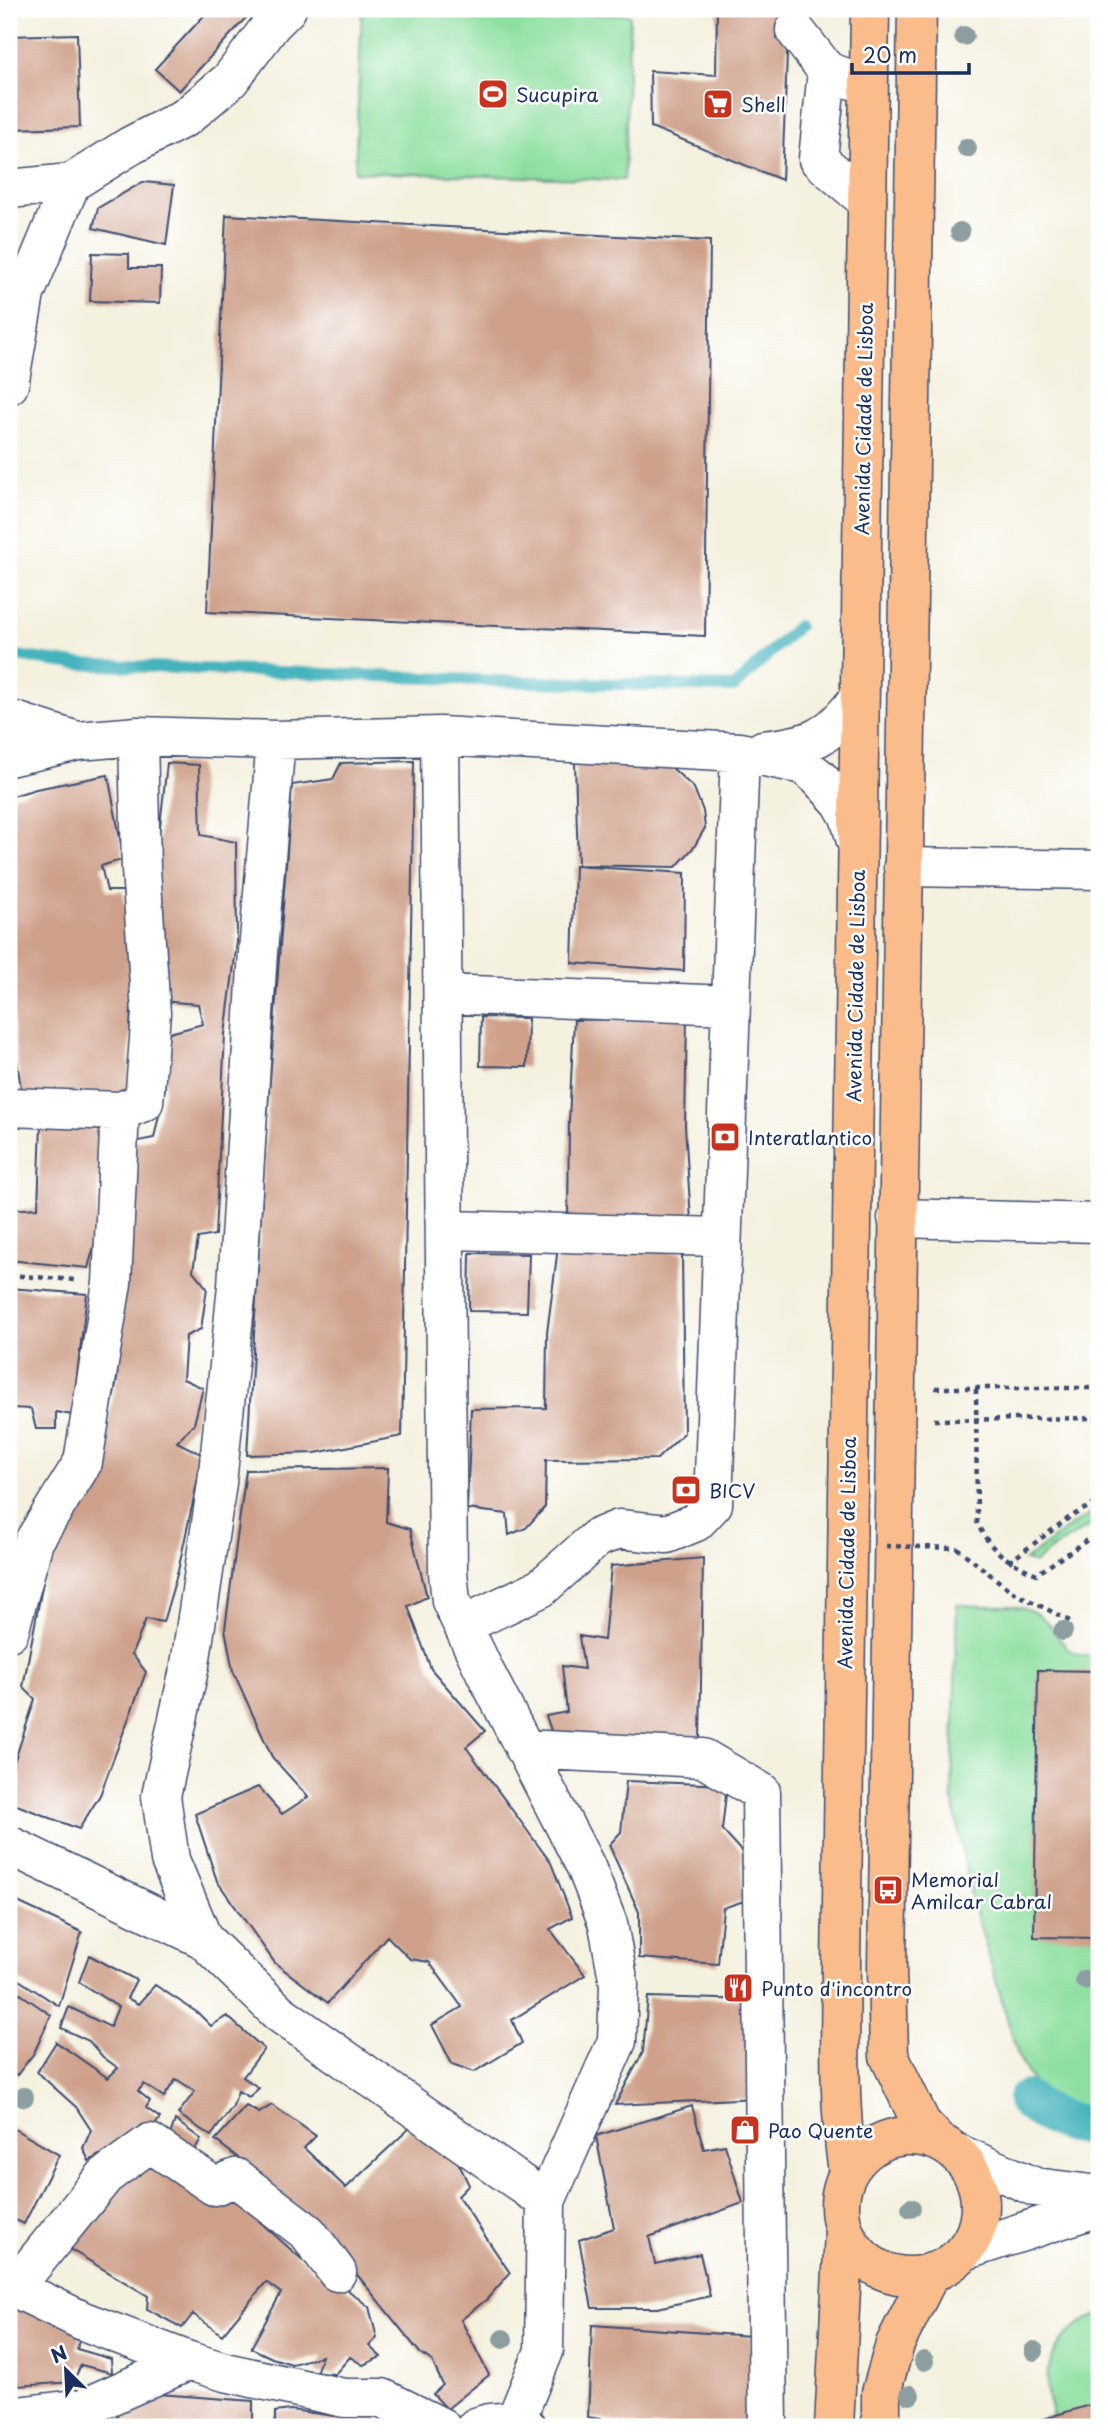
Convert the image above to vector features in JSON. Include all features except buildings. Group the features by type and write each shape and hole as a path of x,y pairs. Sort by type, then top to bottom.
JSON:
{"main road":[{"name":"Avenida Cidade de Lisboa","path":"848,2173 842,2116 841,1967 870,9"},
{"path":"844,2231 855,2250 870,2263 889,2273 910,2276 931,2272 951,2263 964,2251 975,2232 980,2211 978,2190 971,2170 921,2123 889,2056 887,1903 917,9"},
{"path":"834,2427 844,2231 840,2202 848,2173 861,2156 878,2144 898,2137 919,2137 948,2148"},
{"path":"881,2427 881,2393 895,2344 931,2272"}],"street":[{"path":"9,189 71,183 130,146 186,117 229,80 272,24 287,9"},
{"path":"795,30 827,71 870,86"},
{"path":"827,71 818,159 867,201"},
{"path":"9,385 17,286 71,183"},
{"path":"740,752 798,746 813,741 842,720 858,699"},
{"path":"9,719 78,741"},
{"path":"9,757 78,741 138,736 276,740 440,736 740,752 803,765 841,802 849,816 857,845"},
{"path":"9,1107 120,1111 144,1102 151,1013 141,869 138,736"},
{"path":"440,736 448,1572 452,1601 524,1749 586,1867 608,1924 619,1984 617,2041 547,2201 544,2351 521,2425 496,2421 476,2427"},
{"path":"203,1939 170,1860 161,1796 190,1665 217,1483 237,1286 258,952 276,740"},
{"path":"463,1625 541,1588 597,1538 619,1529 667,1534 696,1522 713,1504 740,752"},
{"path":"903,867 1099,870"},
{"path":"443,994 731,1004"},
{"path":"9,1632 34,1541 83,1461 112,1283 120,1111"},
{"path":"897,1218 1099,1223"},
{"path":"446,1230 722,1237"},
{"path":"524,1749 703,1758 761,1792 768,2427"},
{"path":"9,1844 203,1939 279,2012 547,2201"},
{"path":"337,2272 308,2233 236,2178 214,2186 150,2143 104,2176 11,2286 83,2320 190,2361 225,2372 345,2398 382,2398 441,2427"},
{"path":"948,2148 1035,2187 1099,2194"},
{"path":"964,2251 1099,2207"},
{"path":"9,2417 83,2408 190,2361"}],"path":[{"path":"9,1275 112,1283"},
{"path":"895,1404 976,1389 1099,1388"},
{"path":"976,1389 977,1522 991,1548 1009,1562 1037,1574 1099,1532"},
{"path":"895,1404 976,1420 1099,1418"},
{"path":"1009,1562 1061,1523 1099,1501"},
{"path":"886,1546 957,1548 1012,1591 1072,1622"}],"green space":[{"name":"Sucupira","path":"362,9 630,15 624,180 355,172"},
{"path":"1099,1510 1099,1520 1052,1549 1035,1563 1025,1560 1074,1524"},
{"path":"957,1604 1010,1606 1030,1610 1047,1623 1068,1649 1085,1656 1099,1657 1099,2112 1068,2109 1057,2105 1042,2093 1027,2073 1019,2058 971,1896 952,1795"},
{"path":"1099,2315 1099,2427 1019,2427 1053,2416 1048,2400 1047,2377 1054,2354 1060,2343 1077,2326"}],"waterway":[{"path":"9,655 76,664 529,682 734,687 798,626"},
{"path":"1027,2100 1060,2120 1099,2126"}],"place":[{"name":"Sucupira","path":"493,94"},
{"name":"Shell","path":"718,104"},
{"name":"Interatlantico","path":"725,1137"},
{"name":"BICV","path":"686,1490"},
{"name":"Memorial Amilcar Cabral","path":"888,1890"},
{"name":"Punto d'incontro","path":"738,1988"},
{"name":"Pao Quente","path":"745,2130"}]}
